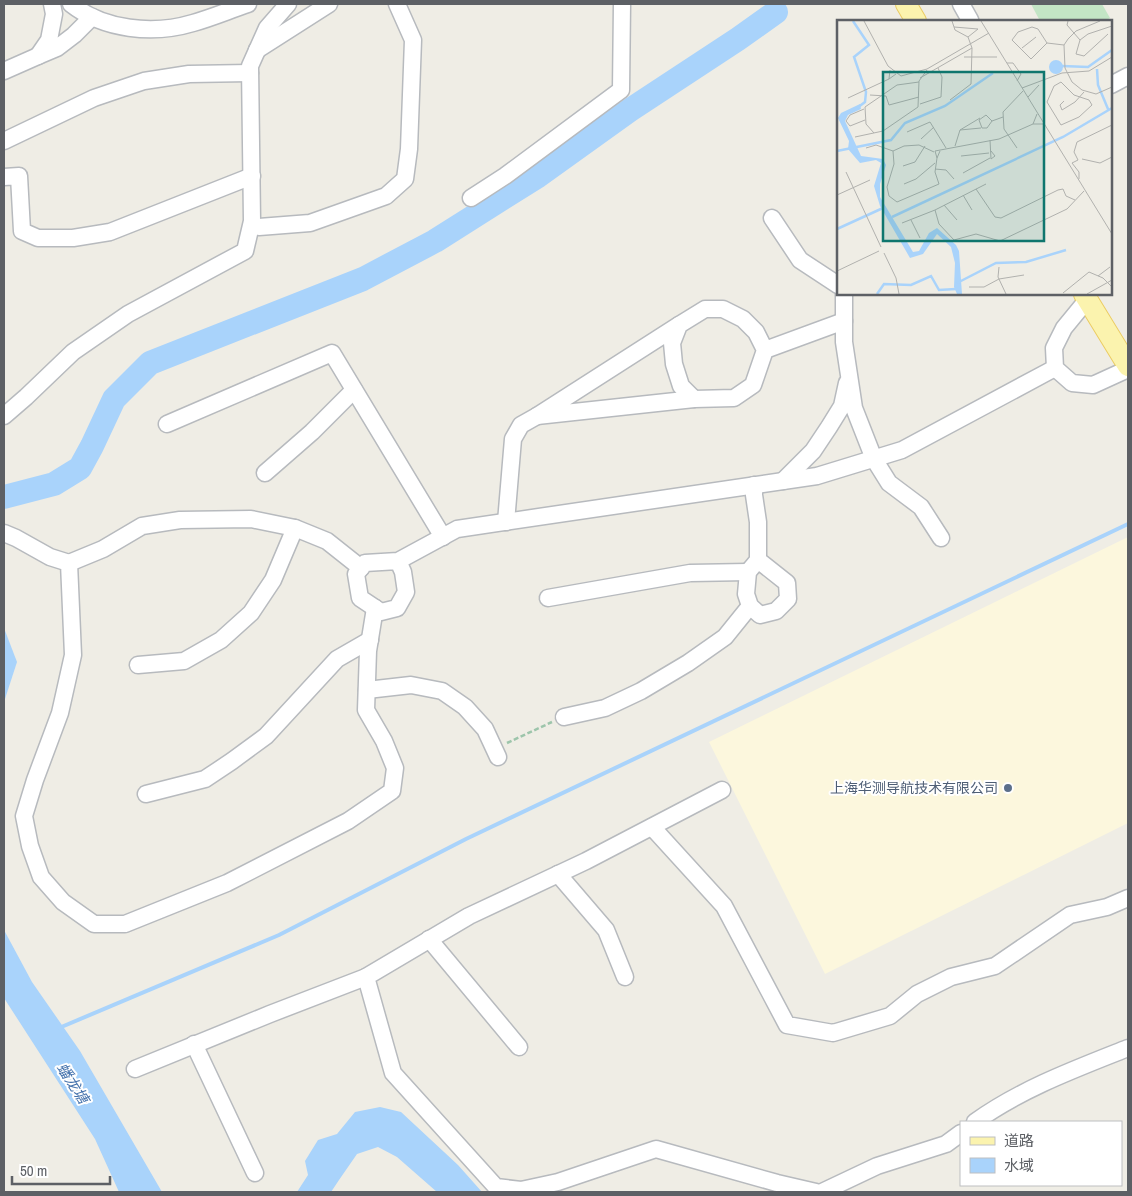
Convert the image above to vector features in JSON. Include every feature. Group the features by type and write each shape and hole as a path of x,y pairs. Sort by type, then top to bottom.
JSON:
{"main road":[{"path":"906,4 915,20"},
{"path":"1085,297 1128,368"}],"street":[{"path":"38,56 49,40 54,14 52,4"},
{"path":"71,4 92,17 108,23 126,28 142,29 181,26 248,4"},
{"path":"4,416 73,352 120,319 245,250 252,221 250,66 267,28 288,4"},
{"path":"257,50 330,4"},
{"path":"259,227 310,223 386,196 405,179 409,149 413,40 397,4"},
{"path":"470,198 505,176 621,90 622,4"},
{"path":"961,4 970,20"},
{"path":"4,70 57,48 74,35 92,17"},
{"path":"4,141 94,98 144,81 190,74 250,72"},
{"path":"1112,84 1128,76"},
{"path":"4,177 19,176 22,230 38,238 74,238 110,232 252,176"},
{"path":"772,218 800,260 837,284"},
{"path":"844,295 844,342 854,408 874,459 888,483 921,507 941,538"},
{"path":"1085,297 1064,328 1054,348 1055,368 1072,383 1093,385 1128,368"},
{"path":"506,522 512,439 521,425 705,309 723,309 742,319 756,332 765,350 753,385 734,398 694,399 537,416"},
{"path":"765,350 844,321"},
{"path":"678,325 672,343 674,364 681,386 694,399"},
{"path":"167,424 332,353 443,537"},
{"path":"398,561 403,572 406,592 397,608 381,612 360,598 356,574 365,562 398,561 457,529 817,476 902,450 1055,368"},
{"path":"783,481 813,451 842,406 849,374"},
{"path":"265,474 312,432 354,390"},
{"path":"548,598 690,573 753,566 787,583 788,599 776,611 760,615 750,606 746,594 753,566 758,522 754,486"},
{"path":"4,533 50,557 69,562 103,548 142,526 180,520 251,519 295,528 327,541 361,568"},
{"path":"138,665 184,661 221,640 251,613 274,580 295,528"},
{"path":"69,562 73,655 60,713 24,816 30,846 41,877 63,902 94,924 125,924 227,883 348,821 392,791 395,768 384,741 366,710 368,651 375,608"},
{"path":"564,717 605,708 649,686 688,663 725,637 750,606"},
{"path":"146,794 205,779 232,761 266,736 337,659 370,640"},
{"path":"367,690 411,685 442,691 465,707 485,729 497,753"},
{"path":"134,1069 366,976 469,916 586,861 722,790"},
{"path":"652,827 724,906 788,1025 833,1033 890,1016 917,994 951,977 995,966 1070,915 1107,907 1128,898"},
{"path":"558,874 606,930 625,976"},
{"path":"430,939 519,1047"},
{"path":"366,976 393,1073 496,1187 521,1190 558,1182 656,1149 816,1192"},
{"path":"194,1044 255,1173"},
{"path":"976,1121 996,1107 1062,1074 1128,1048"},
{"path":"822,1192 877,1166 946,1144 960,1134"}],"path":[{"path":"497,753 564,717"}],"shaded area":[{"path":"1128,537 1128,823 825,974 709,742"}],"green space":[{"path":"1031,4 1102,4 1110,18 1107,20 1039,20"}],"water":[{"path":"4,628 17,662 4,702"},
{"name":"蟠龙塘","path":"4,930 32,982 80,1051 162,1192 119,1192 95,1139 4,998"},
{"path":"380,1107 401,1112 458,1165 482,1192 437,1192 397,1157 378,1147 357,1154 331,1192 297,1192 308,1175 305,1161 318,1140 337,1134 355,1112"}],"waterway":[{"path":"4,497 54,484 80,468 114,399 150,363 363,279 435,241 538,176 630,110 776,12"},
{"path":"59,1028 279,935 466,839 1128,524"}],"place":[{"name":"上海华测导航技术有限公司","path":"1008,788"}]}
